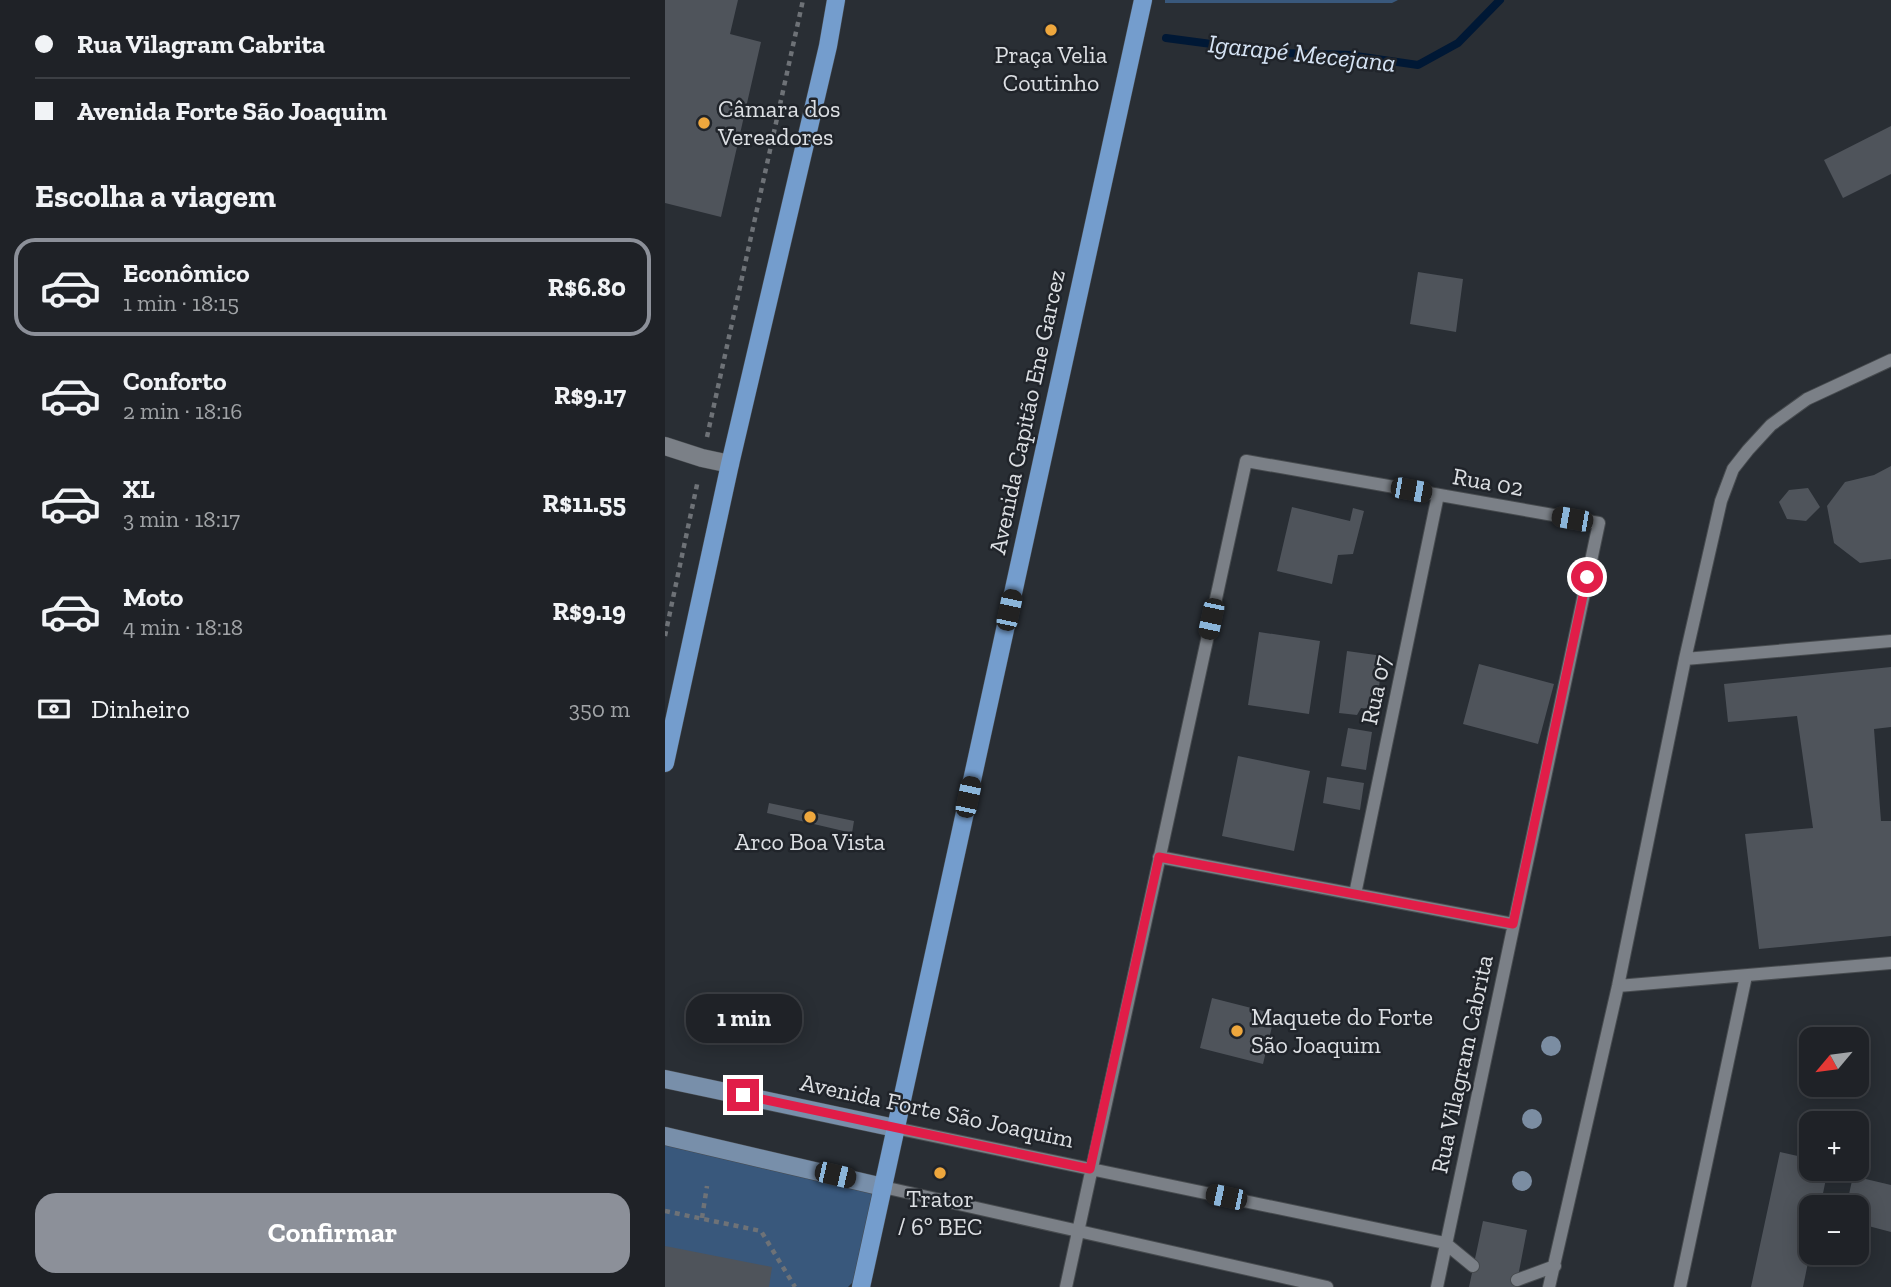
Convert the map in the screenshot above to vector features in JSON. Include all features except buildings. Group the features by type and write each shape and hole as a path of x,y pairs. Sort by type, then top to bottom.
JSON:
{"main road":[{"path":"665,762 836,0"},
{"name":"Avenida Capitão Ene Garcez","path":"861,1287 1143,0"}],"street":[{"path":"665,446 730,464"},
{"name":"Avenida Forte São Joaquim","path":"665,1079 895,1128"},
{"path":"665,1136 883,1187"}],"lane":[{"path":"1549,1287 1618,986 1685,659 1721,501 1733,469 1771,425 1807,399 1891,360"},
{"name":"Rua 02","path":"1159,857 1246,460 1599,523"},
{"name":"Rua 07","path":"1355,894 1438,495"},
{"name":"Rua Vilagram Cabrita","path":"1445,1243 1599,523"},
{"path":"1685,659 1891,642"},
{"path":"1066,1287 1159,857 1513,924"},
{"path":"1618,986 1891,963"},
{"path":"1680,1287 1746,975"},
{"name":"Avenida Forte São Joaquim","path":"895,1128 1445,1243 1473,1266"},
{"path":"883,1187 1327,1287"},
{"path":"1437,1287 1445,1243"},
{"path":"1517,1280 1555,1266"}],"path":[{"path":"665,636 803,0"},
{"path":"702,1218 707,1186"},
{"path":"665,1211 761,1231 795,1287"}],"shaded area":[{"path":"1165,0 1398,0 1392,3 1165,3"},
{"path":"665,1136 883,1187 865,1270 848,1287 665,1287"}],"waterway":[{"name":"Igarapé Mecejana","path":"1166,38 1280,53 1349,55 1418,65 1458,43 1500,0"}],"place":[{"name":"Praça Velia Coutinho","path":"1051,30"},
{"name":"Câmara dos Vereadores","path":"704,123"},
{"name":"Arco Boa Vista","path":"810,817"},
{"name":"Maquete do Forte São Joaquim","path":"1237,1031"},
{"name":"Trator / 6º BEC","path":"940,1173"}],"route":[{"path":"743,1095 1090,1169 1159,857 1513,924 1587,577"}]}
